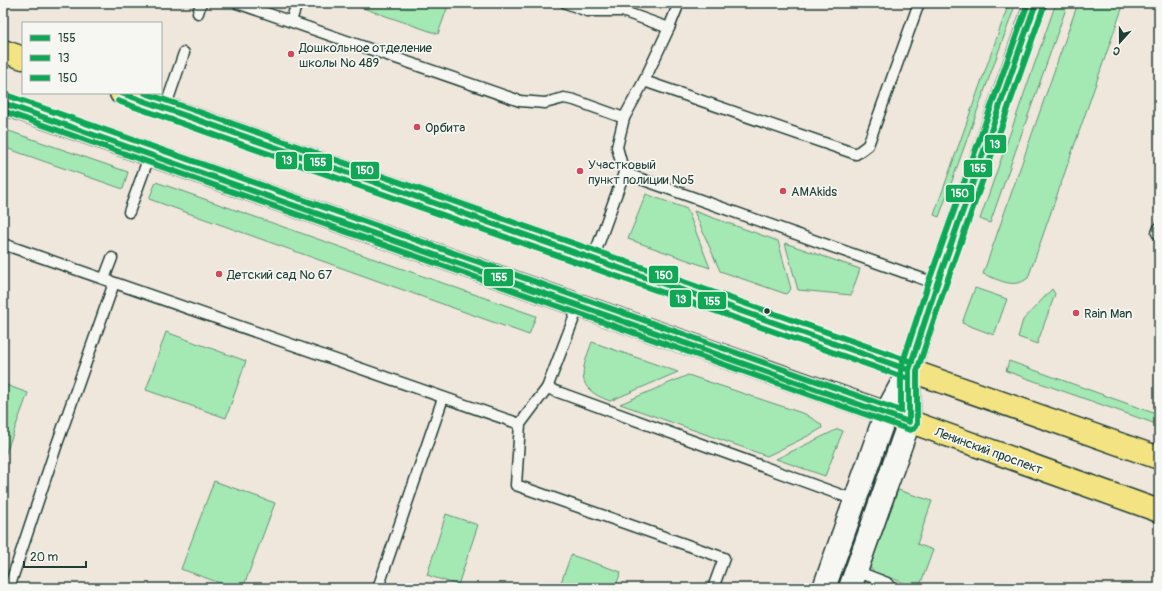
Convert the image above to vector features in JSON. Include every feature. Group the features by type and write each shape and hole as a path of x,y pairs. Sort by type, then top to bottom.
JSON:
{"main road":[{"path":"3,51 22,58"},
{"path":"124,94 1159,458"},
{"name":"Ленинский проспект","path":"3,103 886,413 1159,511"}],"street":[{"path":"824,588 886,413 908,370 1036,3"},
{"path":"853,580 909,422 908,370"}],"lane":[{"path":"238,3 520,101 545,103 564,98 574,100 624,118"},
{"path":"291,21 297,3"},
{"path":"566,3 622,11 669,28"},
{"path":"593,259 624,173 617,147 624,118 644,82 679,3"},
{"path":"644,82 856,154 868,145 918,3"},
{"path":"165,108 184,53"},
{"path":"129,212 150,154"},
{"path":"624,173 937,284"},
{"path":"3,244 520,424"},
{"path":"104,279 112,258"},
{"path":"9,588 56,447 114,283"},
{"path":"579,305 547,388 520,424 516,485 724,558 713,588"},
{"path":"547,388 855,500"},
{"path":"378,588 442,398"},
{"path":"853,580 887,583 891,588"}],"green space":[{"path":"356,3 449,3 438,34 357,6"},
{"path":"1009,3 1016,3 939,217 934,215"},
{"path":"1056,3 1068,3 990,223 980,219"},
{"path":"1078,3 1124,3 1028,278 1017,283 1000,281 983,274"},
{"path":"3,129 128,172 123,189 3,147"},
{"path":"156,182 536,316 529,335 149,199"},
{"path":"646,194 687,209 710,268 628,239"},
{"path":"694,211 778,241 791,289 786,294 720,271"},
{"path":"785,243 860,269 851,295 798,290"},
{"path":"975,288 1007,299 994,335 962,323"},
{"path":"1052,289 1055,294 1037,344 1018,337 1023,320"},
{"path":"166,332 246,361 226,418 146,390"},
{"path":"592,342 678,372 610,401 590,391 583,378 585,362"},
{"path":"1009,361 1159,415 1159,425 1006,371"},
{"path":"688,375 805,414 821,424 822,428 767,456 620,404"},
{"path":"3,384 28,393 3,461"},
{"path":"838,429 843,431 825,476 776,459"},
{"path":"214,481 275,503 243,588 234,588 181,569"},
{"path":"898,490 932,501 917,544 933,550 919,588 903,588 905,583 874,572 870,567"},
{"path":"446,514 478,525 458,585 427,575"},
{"path":"571,555 621,572 615,588 559,588"}],"transit line":[{"name":"150","path":"6,95 901,411 901,368 929,281 1028,3"},
{"name":"155","path":"3,103 909,422 909,370 937,284 1036,3"},
{"name":"13","path":"3,111 910,430 915,428 917,423 917,371 1044,6"},
{"name":"155","path":"124,94 909,370"},
{"name":"150","path":"148,94 912,362"},
{"name":"13","path":"118,101 906,378"}],"place":[{"name":"Дошкольное отделение школы № 489","path":"291,54"},
{"name":"Орбита","path":"417,127"},
{"name":"Участковый пункт полиции №5","path":"580,171"},
{"name":"AMAkids","path":"783,191"},
{"name":"Детский сад № 67","path":"219,274"},
{"name":"Rain Man","path":"1076,313"}]}
